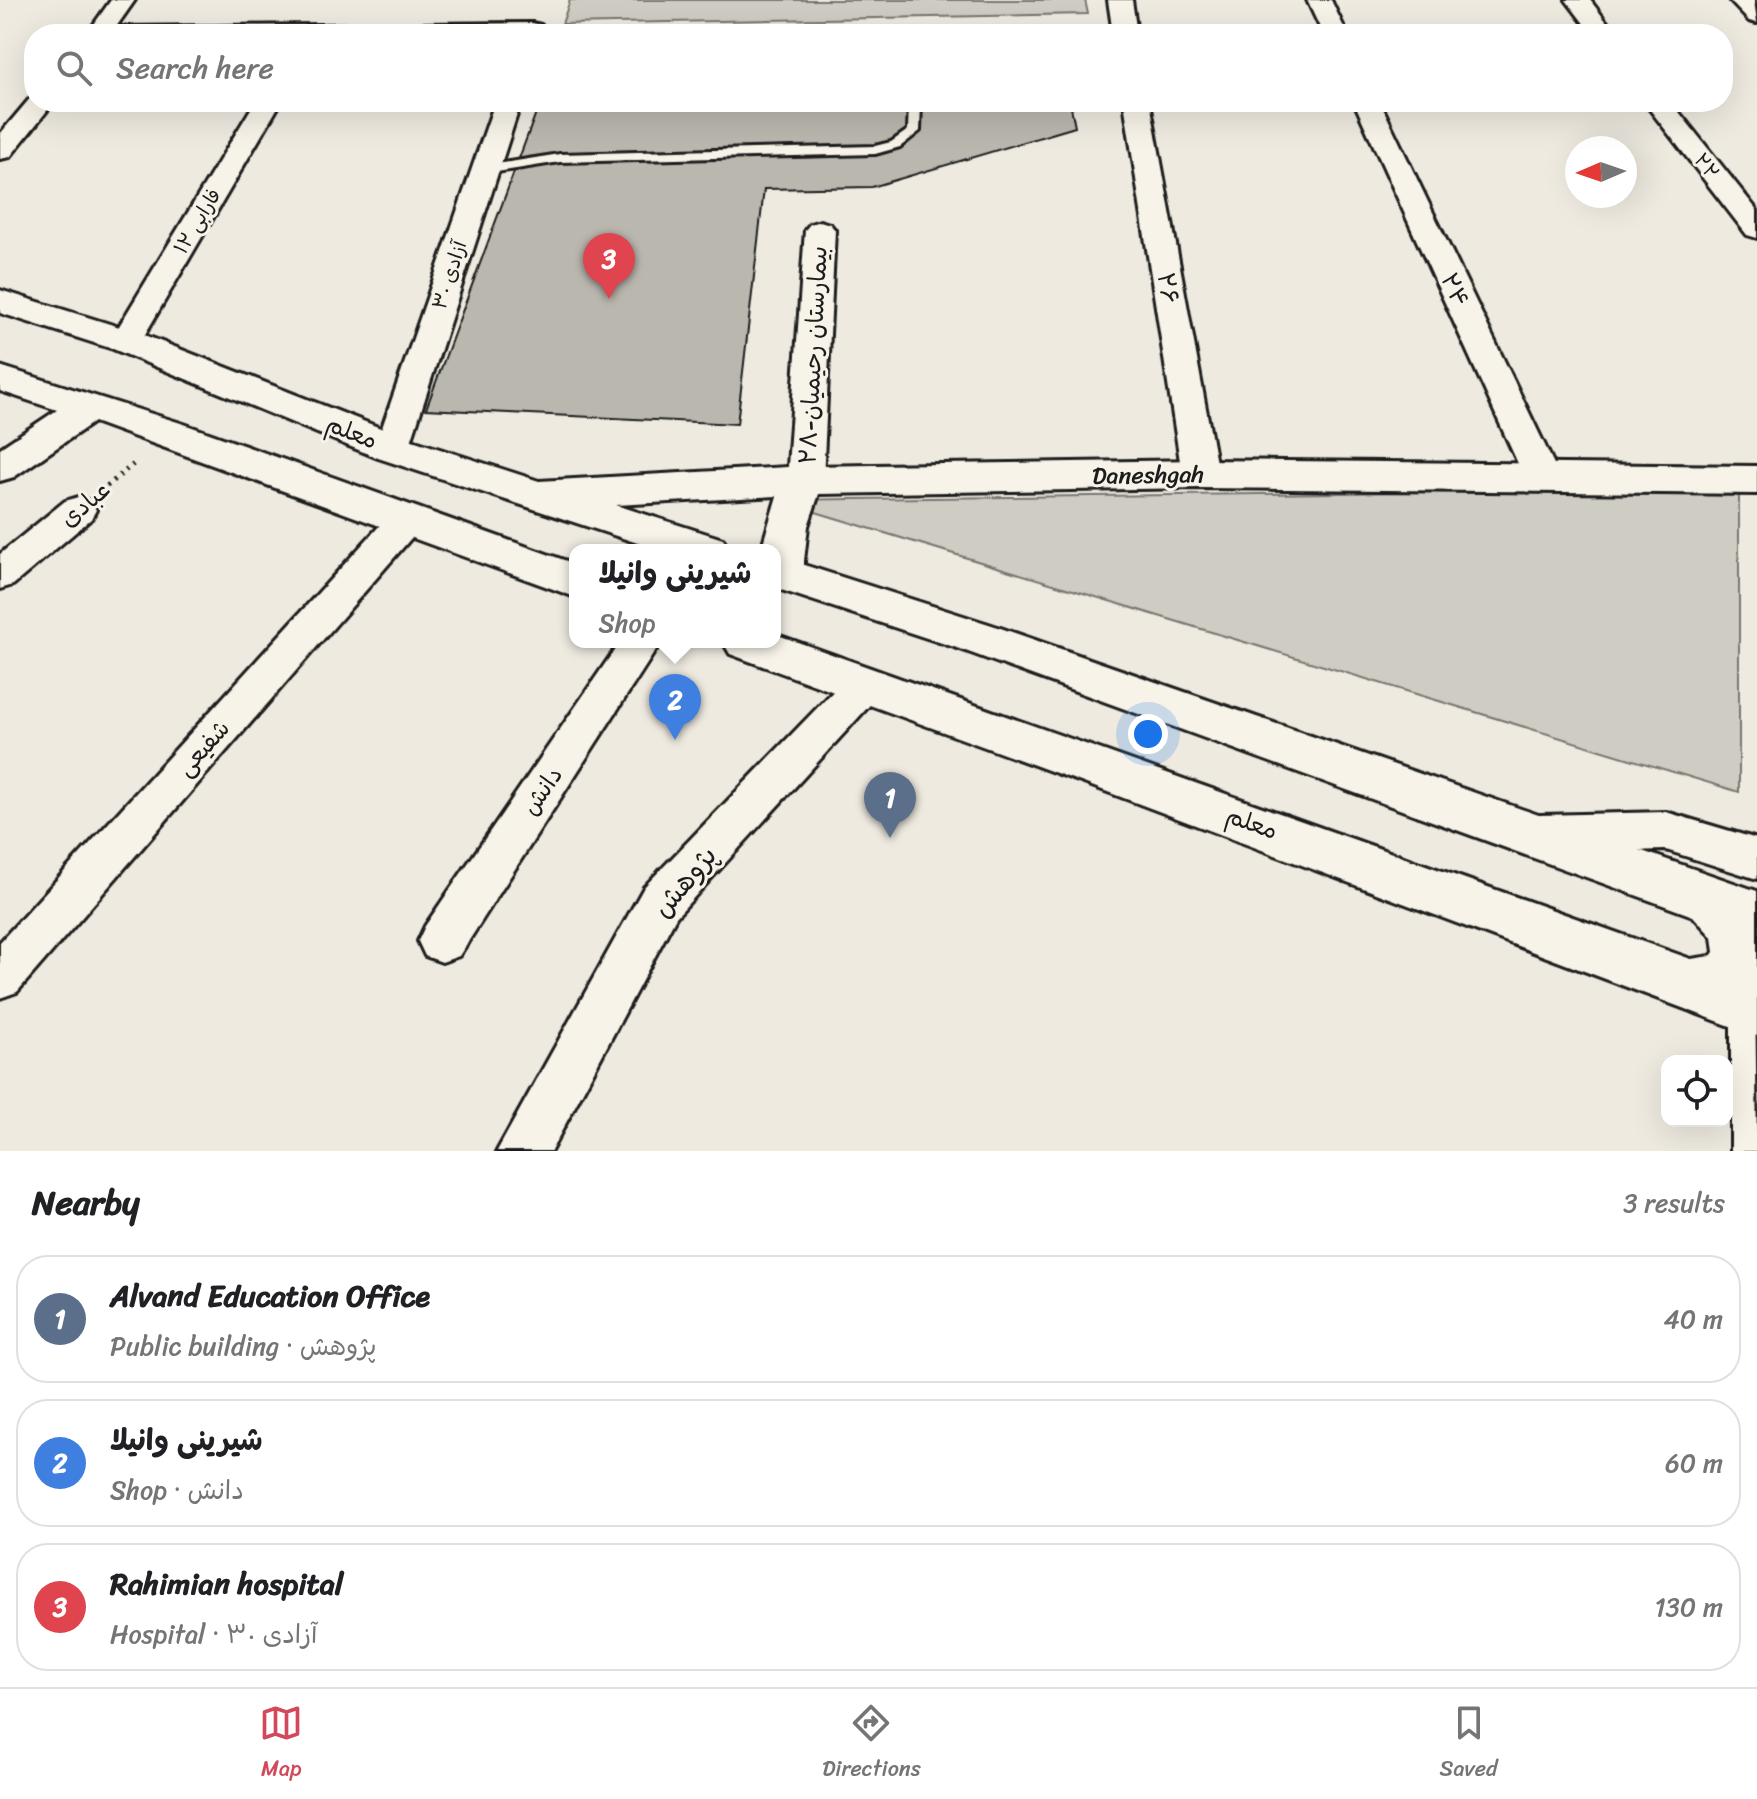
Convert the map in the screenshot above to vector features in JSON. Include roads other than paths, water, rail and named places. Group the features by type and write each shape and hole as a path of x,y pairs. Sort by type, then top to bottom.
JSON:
{"street":[{"path":"106,24 123,0"},
{"path":"1120,0 1124,24"},
{"path":"1319,0 1330,24"},
{"path":"1578,0 1596,24"},
{"path":"1741,0 1757,16"},
{"path":"0,151 33,112"},
{"name":"فارابی ۱۲","path":"126,341 262,112"},
{"name":"آزادی ۳۰","path":"392,448 504,112"},
{"name":"۲۶","path":"1139,112 1200,474"},
{"name":"۲۴","path":"1372,112 1543,479"},
{"name":"۲۲","path":"1665,112 1757,229"},
{"name":"۲۸-بیمارستان رحیمیان","path":"805,480 820,230"},
{"name":"معلم","path":"0,301 126,341 392,448 690,544"},
{"path":"0,378 170,433 569,579"},
{"path":"0,467 87,408"},
{"name":"Daneshgah","path":"539,495 805,480 1200,474 1757,480"},
{"path":"781,547 786,521 805,480"},
{"name":"عبادی","path":"0,575 78,510"},
{"name":"شفیعی","path":"0,976 406,520"},
{"path":"781,574 976,637 1734,907 1743,958 1726,980 1690,985"},
{"name":"دانش","path":"442,941 637,648"},
{"name":"معلم","path":"763,648 1107,770 1756,1009"},
{"name":"پژوهش","path":"523,1151 660,902 865,684"},
{"path":"1530,834 1666,831 1757,859"},
{"path":"1756,1009 1757,1151"}],"lane":[{"path":"484,170 560,158 757,155 890,148 914,131 915,112"}],"place":[{"name":"Rahimian hospital","path":"609,299"},
{"name":"شیرینی وانیلا","path":"675,740"},
{"name":"Alvand Education Office","path":"890,838"}]}
